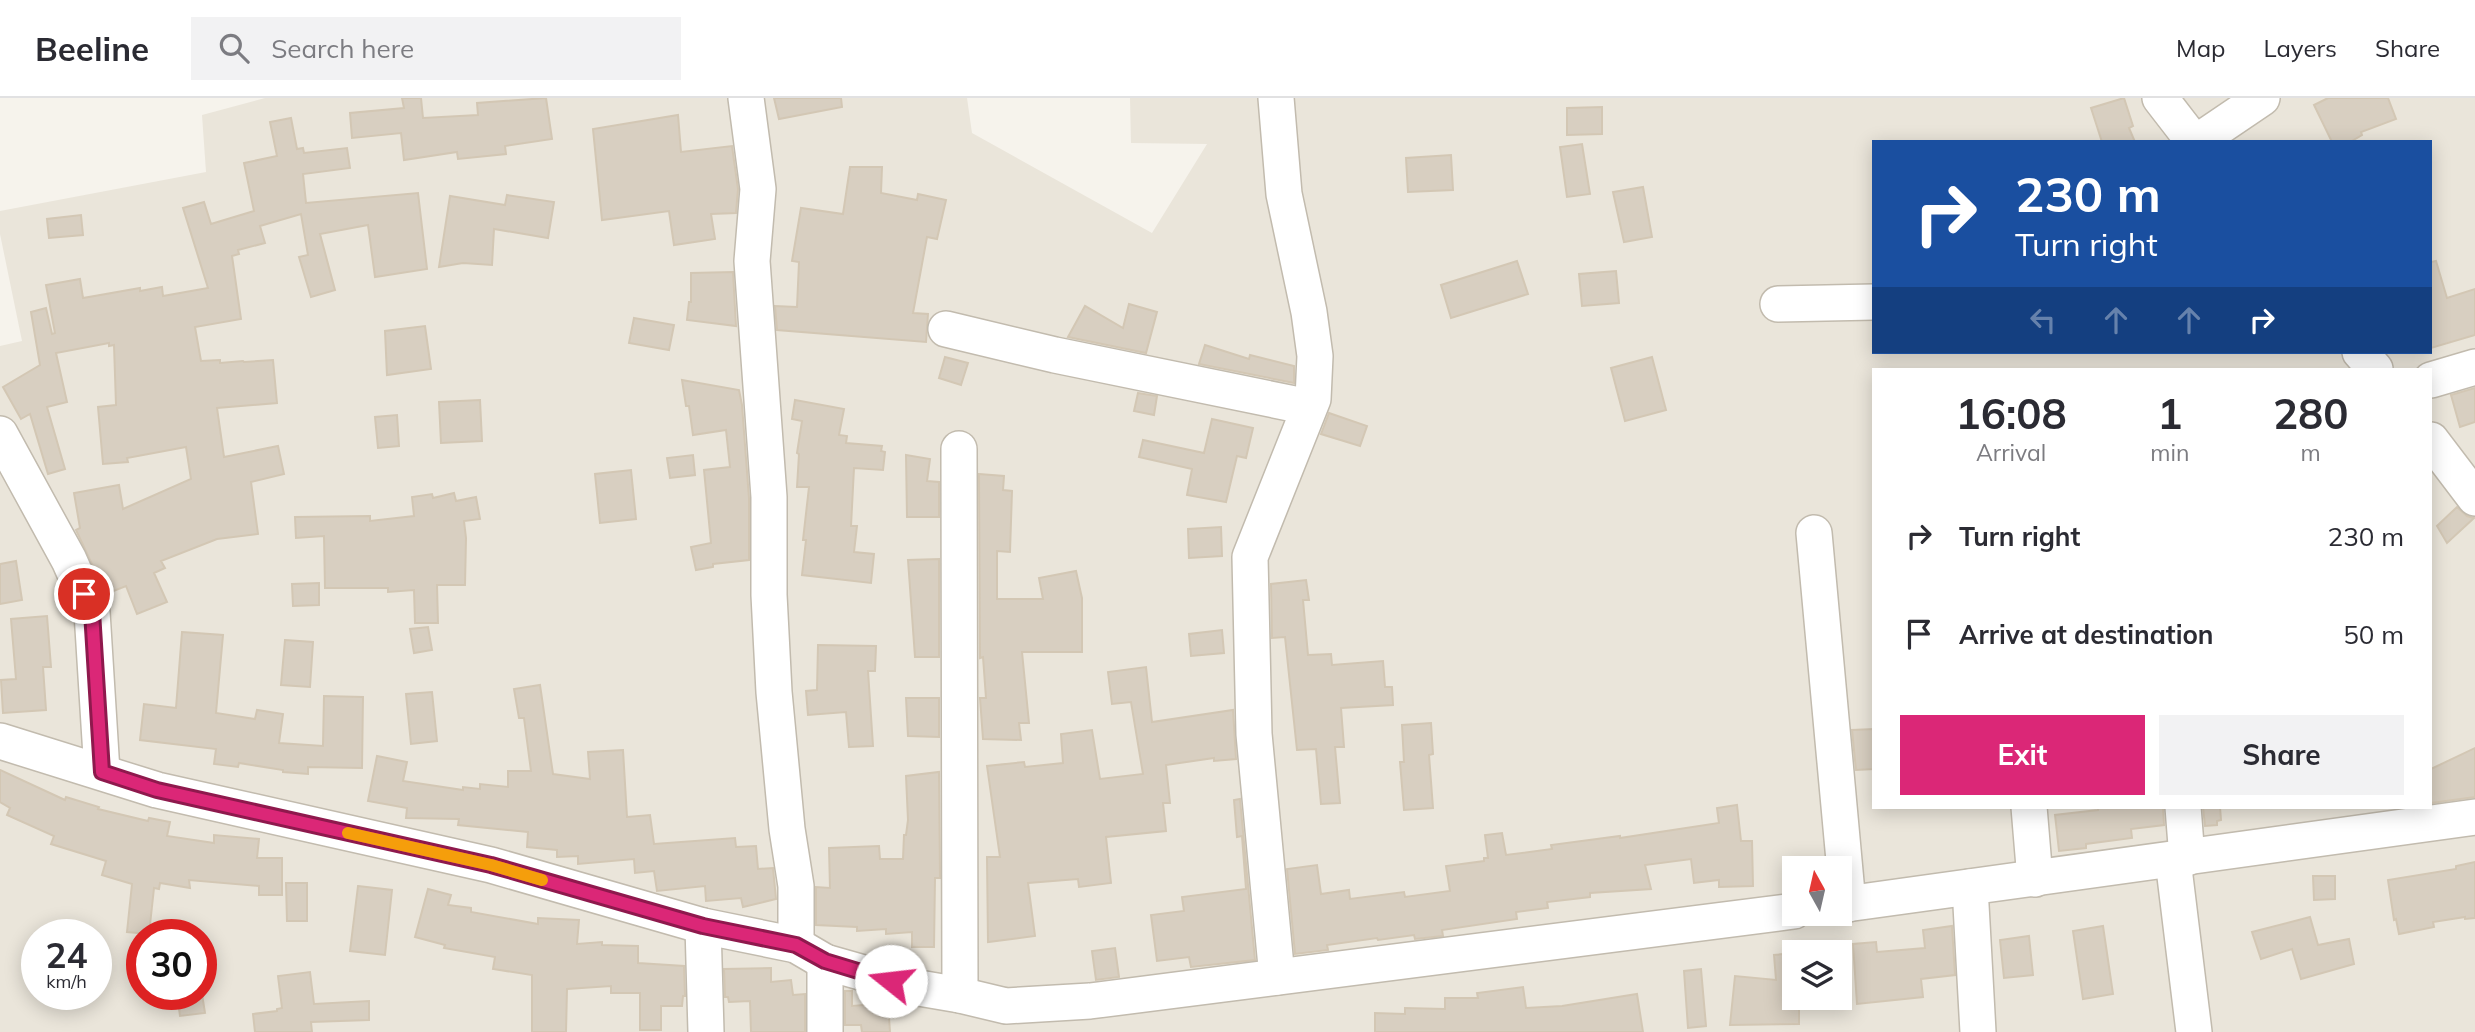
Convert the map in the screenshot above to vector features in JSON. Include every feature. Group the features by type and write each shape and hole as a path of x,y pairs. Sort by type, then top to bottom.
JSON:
{"street":[{"path":"746,98 758,189 752,261 769,497 769,595 774,692 786,829 825,1032"},
{"path":"1276,98 1284,194 1309,312 1315,356 1312,399 1250,557 1254,734 1277,977"},
{"path":"2160,98 2193,140"},
{"path":"2198,140 2262,98"},
{"path":"1778,304 1872,302"},
{"path":"946,329 1055,355 1309,407"},
{"path":"2362,354 2374,368"},
{"path":"2432,380 2475,367"},
{"path":"0,433 69,560 92,612 102,772"},
{"path":"2432,441 2475,498"},
{"path":"960,449 960,995"},
{"path":"1814,533 1840,856"},
{"path":"0,741 157,790 491,865 703,926 811,953 913,987 1006,1006 1092,1017 1277,977 1782,913"},
{"path":"2029,809 2035,878"},
{"path":"2183,809 2180,859 2194,1032"},
{"path":"1852,903 2475,817"},
{"path":"1970,887 1978,1032"},
{"path":"703,926 706,1032"}],"shaded area":[{"path":"265,98 967,98 972,133 1152,233 1207,144 1131,143 1130,98 2475,98 2475,1032 0,1032 0,346 22,341 0,234 0,211 206,172 202,115"}],"building":[{"path":"402,98 421,98 423,118 478,115 477,103 546,98 552,139 505,146 506,154 458,159 457,152 404,160 401,133 352,138 350,113 404,108"},
{"path":"774,98 841,98 842,107 779,119"},
{"path":"2124,98 2133,126 2129,128 2134,140 2101,140 2091,108"},
{"path":"2328,98 2388,98 2396,119 2361,132 2362,135 2353,140 2331,140 2314,105"},
{"path":"1602,107 1602,134 1567,135 1567,108"},
{"path":"678,115 681,152 732,146 738,189 736,213 711,214 715,239 674,245 669,211 602,220 593,129"},
{"path":"291,118 297,149 303,148 304,153 347,148 350,168 303,174 306,203 418,193 427,269 375,277 368,225 320,234 335,290 311,297 299,257 308,255 301,214 260,226 265,243 238,250 239,254 232,256 241,319 195,327 201,361 220,360 220,363 273,360 277,403 217,408 224,457 278,446 284,474 251,482 258,534 217,539 161,561 165,568 154,573 167,602 137,614 126,586 106,594 76,530 80,528 74,493 119,485 123,509 191,479 186,447 127,458 128,462 103,464 98,407 116,405 114,345 109,346 109,343 56,353 67,402 47,407 65,469 48,474 30,414 21,419 3,387 40,365 31,312 46,308 52,334 55,333 46,285 80,279 83,298 140,288 140,291 162,287 163,296 208,288 183,208 204,202 211,224 254,211 244,163 277,156 270,122"},
{"path":"1582,144 1590,194 1567,197 1560,147"},
{"path":"1451,155 1453,190 1408,192 1406,158"},
{"path":"850,167 882,167 881,193 917,200 918,194 946,200 937,239 927,237 913,313 928,314 926,342 777,330 775,306 797,307 799,262 792,261 801,208 843,214"},
{"path":"1643,187 1652,237 1624,242 1613,192"},
{"path":"507,195 554,202 548,238 494,229 492,265 463,263 439,267 450,196 505,205"},
{"path":"81,215 83,235 49,238 47,219"},
{"path":"1517,261 1528,294 1451,318 1441,285"},
{"path":"2436,261 2447,298 2475,289 2475,335 2432,348 2432,262"},
{"path":"1616,271 1619,303 1582,306 1579,274"},
{"path":"733,272 736,326 687,320 691,302 691,273"},
{"path":"1129,304 1157,312 1146,353 1068,337 1085,306 1123,328"},
{"path":"634,318 674,325 669,350 629,343"},
{"path":"425,326 431,369 387,375 385,331"},
{"path":"1205,345 1249,359 1250,355 1294,366 1294,383 1199,364"},
{"path":"945,357 968,363 961,385 939,378"},
{"path":"1652,357 1666,410 1625,421 1611,368"},
{"path":"682,380 739,390 749,498 749,560 713,564 713,567 696,570 691,547 711,543 704,470 730,467 726,430 693,435"},
{"path":"2475,388 2475,422 2460,427 2451,395"},
{"path":"1138,393 1157,396 1154,415 1134,411"},
{"path":"480,400 482,441 441,443 439,402"},
{"path":"795,400 844,409 839,435 847,436 846,443 882,446 881,451 885,452 883,470 854,468 851,526 857,526 854,552 874,554 871,583 802,575 809,487 797,487 797,453 802,421 792,419"},
{"path":"1329,413 1367,426 1360,446 1321,434"},
{"path":"397,415 399,446 378,448 375,417"},
{"path":"1212,419 1253,428 1246,458 1237,456 1226,502 1187,495 1192,469 1139,457 1143,440 1204,453"},
{"path":"693,455 695,475 670,478 667,458"},
{"path":"906,455 930,459 927,481 939,482 939,517 907,517"},
{"path":"631,470 636,519 600,523 595,474"},
{"path":"979,474 1004,476 1003,490 1012,491 1010,552 997,551 997,599 1043,599 1039,578 1076,571 1082,598 1082,652 1022,652 1029,723 1019,723 1021,740 983,739 980,698 986,698 983,657 980,658"},
{"path":"454,493 456,501 476,497 480,519 464,521 465,585 437,585 438,623 415,623 414,590 388,592 388,588 325,588 324,536 296,538 295,517 370,516 370,521 414,516 412,497 432,494 433,498"},
{"path":"2457,507 2467,516 2474,518 2447,543 2437,526"},
{"path":"1221,527 1222,556 1189,558 1188,529"},
{"path":"939,559 939,657 915,657 908,560"},
{"path":"16,561 22,600 0,604 0,564"},
{"path":"1306,580 1309,600 1303,600 1308,655 1331,654 1332,665 1383,661 1385,687 1392,687 1393,705 1341,708 1344,747 1335,747 1340,803 1321,804 1316,749 1297,750 1285,637 1272,638 1271,584"},
{"path":"319,583 319,605 293,606 292,584"},
{"path":"47,616 51,667 43,667 46,710 3,713 1,680 16,679 11,619"},
{"path":"428,627 432,650 414,653 410,629"},
{"path":"1222,630 1224,653 1191,656 1189,634"},
{"path":"182,632 223,635 216,713 255,719 257,710 283,714 279,743 323,746 324,696 363,697 362,768 308,767 308,774 239,763 238,767 214,764 216,749 140,740 144,704 176,708"},
{"path":"285,640 313,642 310,687 281,685"},
{"path":"818,645 876,646 875,671 868,671 873,746 849,747 846,712 808,715 806,691 817,690"},
{"path":"1146,667 1152,722 1233,710 1236,759 1214,761 1214,758 1166,765 1170,803 1163,803 1166,831 1106,837 1111,883 1079,887 1078,879 1028,883 1035,936 988,942 987,857 1000,857 987,766 1024,762 1025,767 1063,763 1061,734 1092,730 1100,779 1143,774 1131,702 1112,704 1108,672"},
{"path":"540,685 553,774 590,779 588,752 623,750 627,817 650,815 654,844 735,838 736,847 756,846 758,869 773,868 776,899 743,907 741,898 706,901 705,886 657,891 654,871 635,873 634,859 578,864 578,856 557,857 557,850 527,847 528,832 458,825 459,819 406,818 407,808 368,801 377,756 407,762 403,781 463,790 463,787 480,789 480,784 508,787 508,771 531,771 524,718 519,718 514,689"},
{"path":"432,692 437,741 411,744 406,694"},
{"path":"906,698 939,698 939,737 908,736"},
{"path":"1431,723 1433,754 1429,755 1433,808 1404,810 1400,762 1404,762 1402,725"},
{"path":"1872,729 1872,769 1856,770 1852,730"},
{"path":"2475,748 2475,797 2432,803 2432,769"},
{"path":"0,770 65,800 66,797 99,807 98,809 148,821 149,818 170,822 167,836 214,843 214,835 259,839 257,858 282,858 282,895 259,895 259,886 189,880 190,888 160,883 159,889 154,888 151,919 128,919 132,884 102,875 106,861 51,844 54,836 7,815 10,808 0,802"},
{"path":"939,772 940,878 935,878 934,947 912,947 912,932 886,934 886,929 857,931 857,927 816,925 816,887 830,888 829,848 879,846 880,859 903,859 908,820 906,776"},
{"path":"1240,799 1255,960 1191,967 1189,957 1157,961 1151,915 1184,911 1182,897 1246,889 1242,836 1237,837 1234,800"},
{"path":"1737,805 1741,841 1752,841 1753,886 1719,887 1719,880 1694,883 1691,859 1645,865 1651,889 1590,893 1590,897 1547,902 1548,908 1516,912 1517,919 1442,930 1443,936 1415,939 1414,935 1377,938 1327,945 1328,950 1295,954 1287,869 1317,865 1321,894 1349,890 1350,899 1404,892 1405,897 1450,891 1446,866 1484,861 1484,858 1488,858 1485,835 1502,833 1506,855 1552,849 1551,845 1719,823 1717,808"},
{"path":"2163,809 2164,825 2131,829 2132,838 2086,844 2086,848 2059,851 2055,815 2098,810"},
{"path":"2203,809 2220,809 2221,820 2217,821 2217,825 2205,826"},
{"path":"2475,862 2475,918 2433,922 2434,927 2399,934 2396,919 2394,920 2388,880 2456,869 2456,866"},
{"path":"2313,876 2335,876 2335,899 2314,900"},
{"path":"286,883 307,883 307,921 287,921"},
{"path":"358,886 392,890 385,955 350,951"},
{"path":"428,889 451,895 448,905 471,908 471,912 538,924 538,918 579,920 577,944 602,942 602,945 638,946 638,963 684,966 685,996 682,1006 661,1006 661,1030 640,1030 640,993 611,993 611,986 567,989 566,1032 532,1032 532,975 493,969 495,957 444,948 445,945 415,937"},
{"path":"2310,917 2318,945 2349,939 2354,964 2301,979 2292,949 2261,959 2252,932"},
{"path":"1952,926 1955,975 1921,979 1923,997 1857,1004 1853,944 1876,942 1877,952 1925,948 1923,930"},
{"path":"2103,926 2113,994 2083,999 2073,931"},
{"path":"2029,936 2033,975 2004,978 2000,940"},
{"path":"1115,948 1119,977 1096,980 1092,951"},
{"path":"1782,954 1782,1010 1799,1010 1799,1024 1730,1025 1735,976 1776,980 1774,955"},
{"path":"771,968 771,982 791,980 793,995 805,994 805,1032 751,1032 750,1001 729,1002 728,997 725,997 724,969"},
{"path":"1701,969 1706,1026 1688,1028 1684,971"},
{"path":"310,972 314,1004 369,1001 369,1020 311,1022 312,1032 255,1032 253,1014 282,1008 278,976"},
{"path":"1523,987 1526,1008 1562,1006 1637,994 1643,1032 1375,1032 1375,1013 1405,1014 1405,1008 1445,1009 1445,998 1478,998 1477,993"},
{"path":"845,991 852,991 852,1006 888,1003 890,1032 862,1032 861,1025 845,1025"},
{"path":"179,1010 205,1010 205,1013 180,1016"}],"slow traffic":[{"path":"348,833 491,865 542,880"}],"route":[{"path":"84,594 92,612 102,772 157,790 491,865 703,926 796,945 825,961 891,981"}]}
